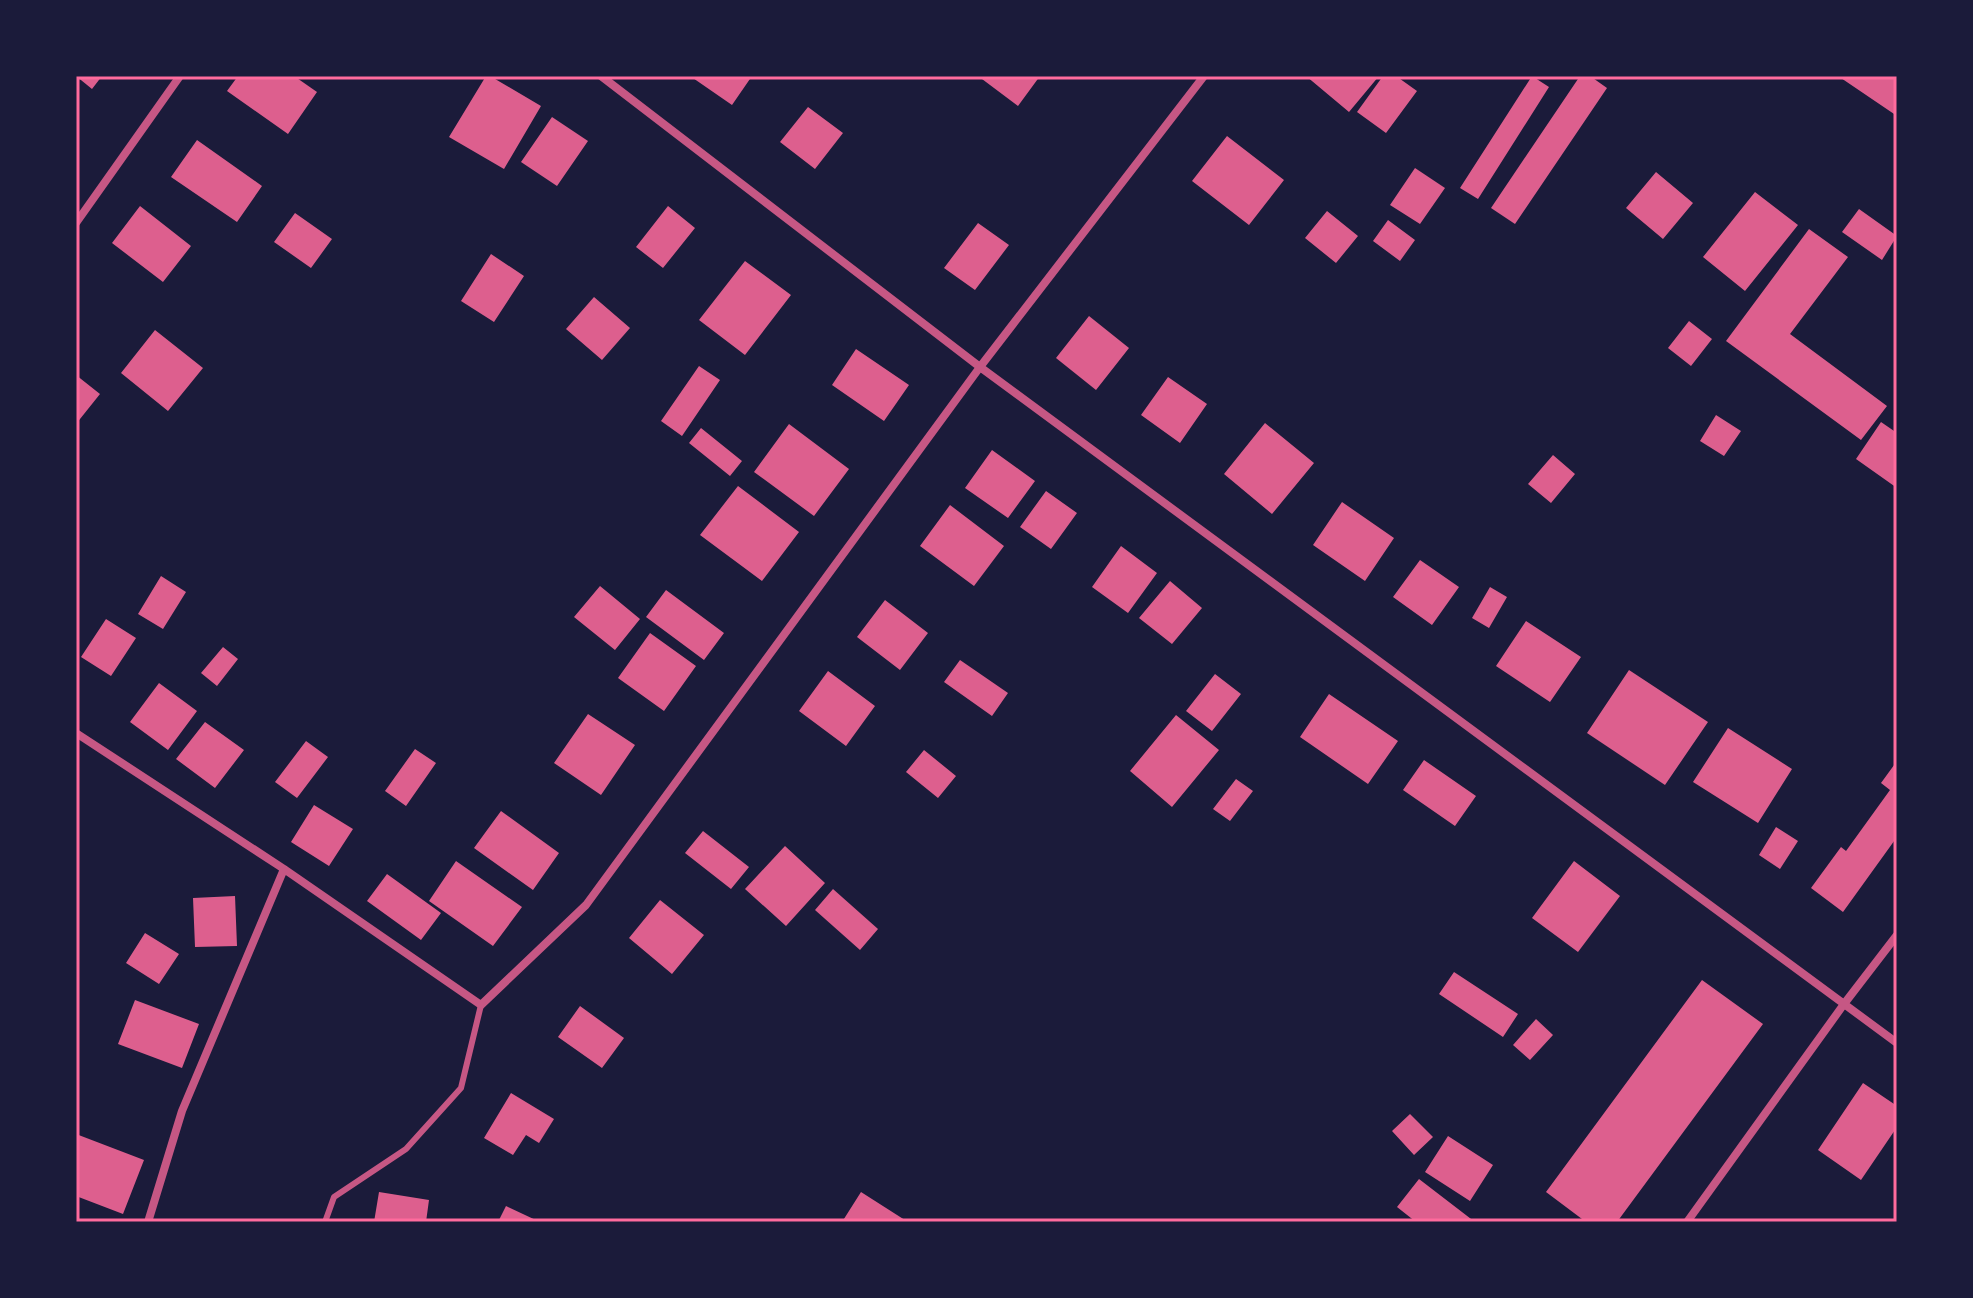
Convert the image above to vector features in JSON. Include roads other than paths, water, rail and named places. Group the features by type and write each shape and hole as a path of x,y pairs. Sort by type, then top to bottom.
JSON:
{"street":[{"path":"76,223 180,76"},
{"path":"601,76 980,367 1897,1043"},
{"path":"76,733 284,869 481,1005 586,905 980,367 1204,76"},
{"path":"148,1222 182,1111 284,869"},
{"path":"1687,1222 1897,935"}],"lane":[{"path":"325,1222 334,1197 406,1149 461,1088 481,1005"}]}
